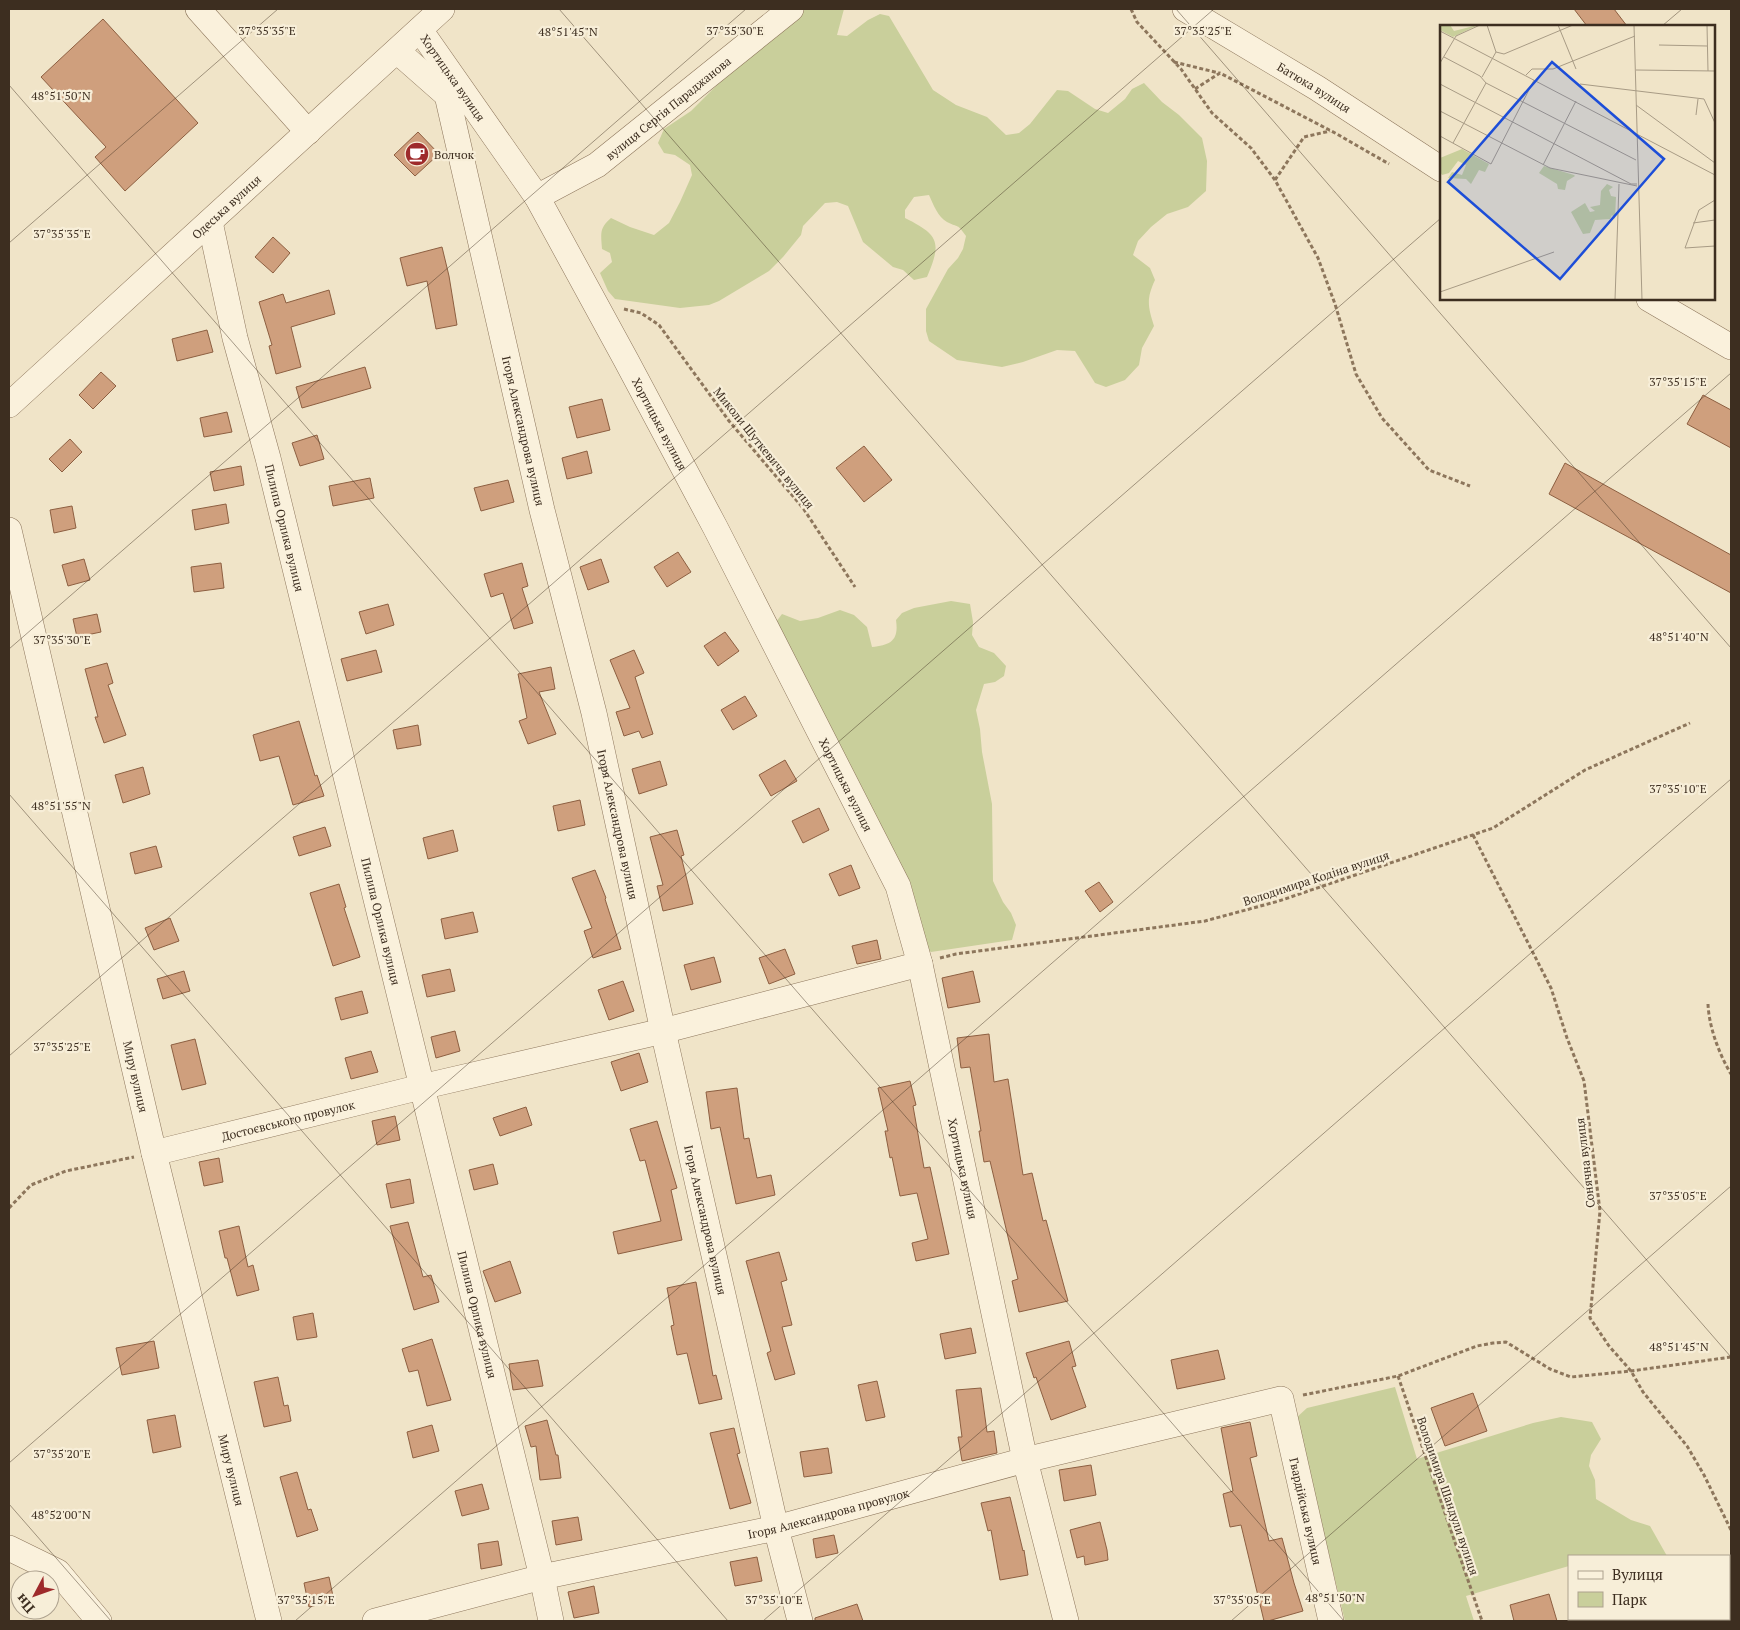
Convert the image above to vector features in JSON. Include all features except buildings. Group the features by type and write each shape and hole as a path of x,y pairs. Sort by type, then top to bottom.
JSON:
{"street":[{"path":"198,9 308,132"},
{"name":"Одеська вулиця","path":"9,405 442,9"},
{"name":"вулиця Сергія Параджанова","path":"537,197 597,165 790,9"},
{"name":"Батюка вулиця","path":"1185,9 1317,88 1440,168"},
{"name":"Хортицька вулиця","path":"420,30 537,197 715,527 898,886 920,964 1025,1460 1066,1621"},
{"name":"Ігоря Александрова вулиця","path":"397,51 447,95 542,510 594,712 663,1031 776,1528 800,1621"},
{"name":"Пилипа Орлика вулиця","path":"210,222 235,338 268,458 542,1577 551,1621"},
{"path":"1651,300 1731,347"},
{"name":"Миру вулиця","path":"9,530 154,1153 269,1621"},
{"name":"Достоєвського провулок","path":"154,1153 421,1087 663,1031 920,964"},
{"name":"Ігоря Александрова провулок","path":"375,1621 542,1577 776,1528 1025,1460 1281,1399"},
{"name":"Гвардійська вулиця","path":"1281,1399 1331,1621"},
{"path":"9,1548 58,1572 99,1621"}],"path":[{"path":"1130,9 1137,22 1174,62 1196,89 1212,113 1250,148 1275,180 1318,258 1356,374 1382,418 1429,470 1470,486"},
{"path":"1174,62 1220,73 1393,166"},
{"path":"1196,89 1220,73"},
{"path":"1275,180 1304,137 1330,131"},
{"name":"Миколи Шуткевича вулиця","path":"599,310 618,308 641,312 659,325 729,421 803,508 855,587"},
{"name":"Володимира Кодіна вулиця","path":"920,964 956,954 1205,921 1279,901 1493,828 1585,770 1690,722"},
{"name":"Сонячна вулиця","path":"1473,835 1551,988 1567,1038 1584,1081 1600,1211 1590,1318 1609,1346 1632,1372 1643,1392 1687,1446 1704,1475 1731,1530"},
{"path":"1708,1004 1708,1013 1722,1060 1731,1074"},
{"path":"9,1208 31,1185 66,1171 154,1153"},
{"path":"1281,1399 1398,1376 1477,1346 1506,1342 1541,1365 1571,1378 1632,1372 1731,1356"},
{"name":"Володимира Шандули вулиця","path":"1398,1376 1482,1621"}],"green space":[{"path":"804,9 844,9 837,35 847,36 868,20 880,14 889,16 933,90 956,105 987,117 1006,135 1019,133 1030,124 1057,90 1068,91 1095,109 1108,113 1125,99 1132,89 1144,83 1202,138 1207,161 1206,191 1188,207 1167,214 1151,227 1138,241 1133,255 1150,268 1155,280 1150,293 1149,303 1154,326 1142,348 1139,365 1125,380 1106,387 1095,383 1075,351 1057,350 1002,367 957,360 929,341 926,331 926,309 948,269 963,249 966,236 959,227 941,217 929,195 914,197 905,210 905,218 925,229 931,235 936,247 927,277 914,280 903,270 893,267 863,242 848,206 837,202 825,203 803,226 801,235 769,271 709,305 680,308 615,299 608,291 600,273 612,262 610,253 602,249 601,235 604,225 611,218 654,235 669,223 692,175 690,165 675,155 664,153 658,143 664,129 691,111 751,51"},
{"path":"951,601 970,604 973,622 972,635 979,647 994,653 1006,666 1004,676 995,682 984,684 976,710 992,804 993,881 1016,925 1012,940 931,952 921,945 776,622 782,614 800,621 818,618 840,610 854,615 867,627 872,647 889,643 895,637 896,620 902,613 914,608"},
{"path":"1395,1387 1417,1459 1533,1423 1561,1417 1592,1422 1601,1439 1591,1455 1589,1466 1595,1480 1596,1499 1631,1520 1650,1526 1666,1555 1568,1555 1568,1566 1466,1596 1474,1621 1345,1621 1296,1418 1307,1408"},
{"path":"1612,1620 1705,1621 1613,1621"}],"place":[{"name":"Волчок","path":"417,154"}]}
